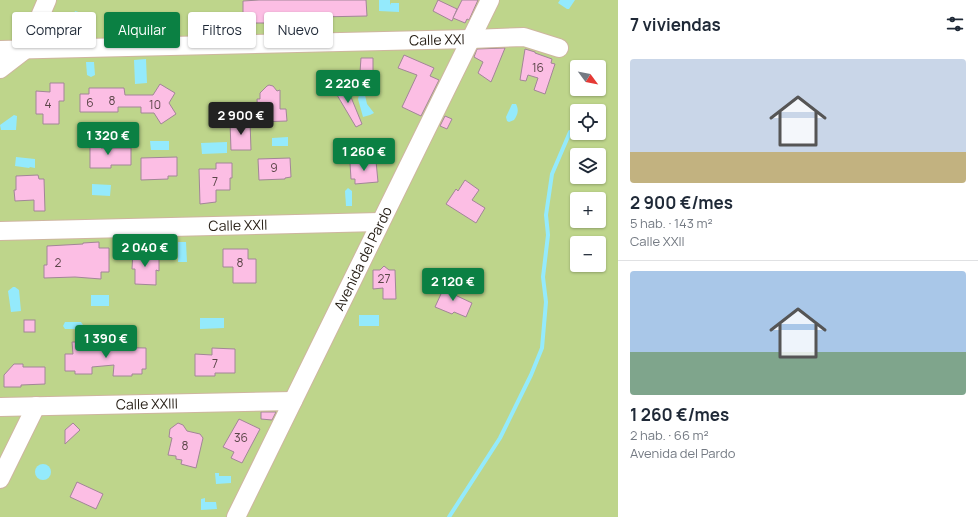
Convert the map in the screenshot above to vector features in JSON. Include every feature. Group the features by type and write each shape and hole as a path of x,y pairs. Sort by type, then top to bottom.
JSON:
{"street":[{"path":"0,70 26,49 47,0"},
{"name":"Avenida del Pardo","path":"236,517 490,0"},
{"name":"Calle XXI","path":"0,50 524,37 559,48"},
{"name":"Calle XXII","path":"0,231 380,222"},
{"name":"Calle XXIII","path":"0,407 294,401"},
{"path":"0,479 36,406"}],"green space":[{"path":"0,0 618,0 618,517 0,517"}],"water":[{"path":"379,0 390,0 390,5 391,3 399,3 399,12 379,11"},
{"path":"560,0 575,0 569,9 567,9 558,3"},
{"path":"146,59 147,83 135,84 134,60"},
{"path":"86,62 94,62 95,75 91,77 87,75"},
{"path":"359,95 365,95 367,104 374,113 363,117 358,99"},
{"path":"512,104 516,104 518,112 514,120 509,122 507,121 506,117"},
{"path":"14,115 17,116 16,130 1,130 0,125"},
{"path":"288,137 288,146 272,146 272,138"},
{"path":"150,141 169,141 169,150 151,150"},
{"path":"227,142 227,153 202,154 201,143"},
{"path":"16,157 35,159 35,168 15,166"},
{"path":"92,184 111,185 110,196 92,195"},
{"path":"348,188 352,191 352,206 346,206 345,191"},
{"path":"178,242 186,242 187,262 178,262"},
{"path":"13,287 19,290 21,311 11,312 8,291"},
{"path":"91,295 109,295 109,306 91,306"},
{"path":"359,315 379,315 379,326 359,326"},
{"path":"200,318 224,318 224,328 200,329"},
{"path":"65,322 81,322 83,325 81,329 65,329 63,326"},
{"path":"40,464 46,464 51,469 49,478 46,480 40,480 35,475 35,469"},
{"path":"215,473 219,473 219,476 231,476 231,483 216,484"},
{"path":"205,498 205,502 216,502 217,509 201,510 201,499"}],"building":[{"path":"366,0 367,16 333,17 333,12 264,12 264,23 256,23 256,12 243,12 243,1"},
{"path":"438,0 457,9 452,21 433,11"},
{"path":"462,0 478,0 469,20 467,19 465,23 453,18"},
{"path":"505,48 491,82 478,73 483,62 474,57 477,49"},
{"path":"525,49 552,59 551,63 555,64 545,94 534,90 538,78 528,75 526,81 520,80"},
{"path":"404,55 434,68 430,76 439,80 421,116 402,107 417,75 398,68"},
{"path":"361,58 373,58 373,72 360,72"},
{"path":"50,83 64,83 64,101 59,101 59,124 43,124 43,114 36,114 36,91 50,92"},
{"path":"160,84 175,93 169,103 176,114 161,124 154,113 141,113 141,107 118,107 118,112 80,112 80,94 89,94 89,88 124,88 125,95 153,95"},
{"path":"269,85 273,86 277,91 280,90 280,109 286,109 287,121 258,122 257,99 260,99 260,93"},
{"path":"346,85 362,124 356,127 337,95 336,86"},
{"path":"445,116 452,119 447,129 440,126"},
{"path":"250,121 251,150 231,150 230,122"},
{"path":"90,138 101,138 101,148 131,148 131,165 111,165 111,168 90,168"},
{"path":"177,157 177,176 168,176 168,179 141,180 141,158"},
{"path":"290,158 291,177 285,179 259,180 258,159"},
{"path":"376,161 378,182 355,184 355,179 351,179 350,163"},
{"path":"216,163 232,163 230,190 216,190 216,202 200,204 199,169 216,169"},
{"path":"38,175 39,179 44,179 45,211 34,211 34,200 15,201 14,190 16,190 16,176"},
{"path":"465,180 479,190 472,200 485,208 476,223 446,204 456,189 458,191"},
{"path":"99,242 99,248 109,248 109,272 101,272 101,279 75,277 44,278 44,265 47,265 47,246"},
{"path":"223,249 248,249 248,259 256,259 256,283 233,283 233,267 223,267"},
{"path":"133,251 148,252 148,254 159,255 159,271 156,270 156,285 135,284 135,269 132,269"},
{"path":"384,266 389,270 395,270 396,299 383,299 383,288 373,289 373,270 380,270"},
{"path":"446,283 458,288 455,295 472,303 466,317 454,312 452,314 435,307"},
{"path":"24,320 35,320 35,332 24,332"},
{"path":"72,342 85,342 85,344 94,345 94,347 146,348 146,369 142,369 142,374 132,374 132,376 113,376 114,365 92,367 92,374 75,374 75,371 65,371 65,354 73,354"},
{"path":"212,348 235,349 235,373 215,373 215,376 195,376 195,354 212,355"},
{"path":"14,364 23,364 23,367 45,367 45,384 21,385 21,387 4,387 4,375"},
{"path":"261,412 276,412 272,420 261,419"},
{"path":"239,419 260,429 242,463 231,458 234,452 223,447"},
{"path":"73,423 80,430 65,444 65,430"},
{"path":"178,423 183,425 187,431 200,434 203,438 196,468 181,464 182,460 176,459 176,456 168,455 172,438 169,437 170,429"},
{"path":"77,482 103,494 96,509 70,497"}],"waterway":[{"path":"449,517 500,438 531,375 542,348 546,302 543,277 548,235 546,215 552,174 570,132"}]}
